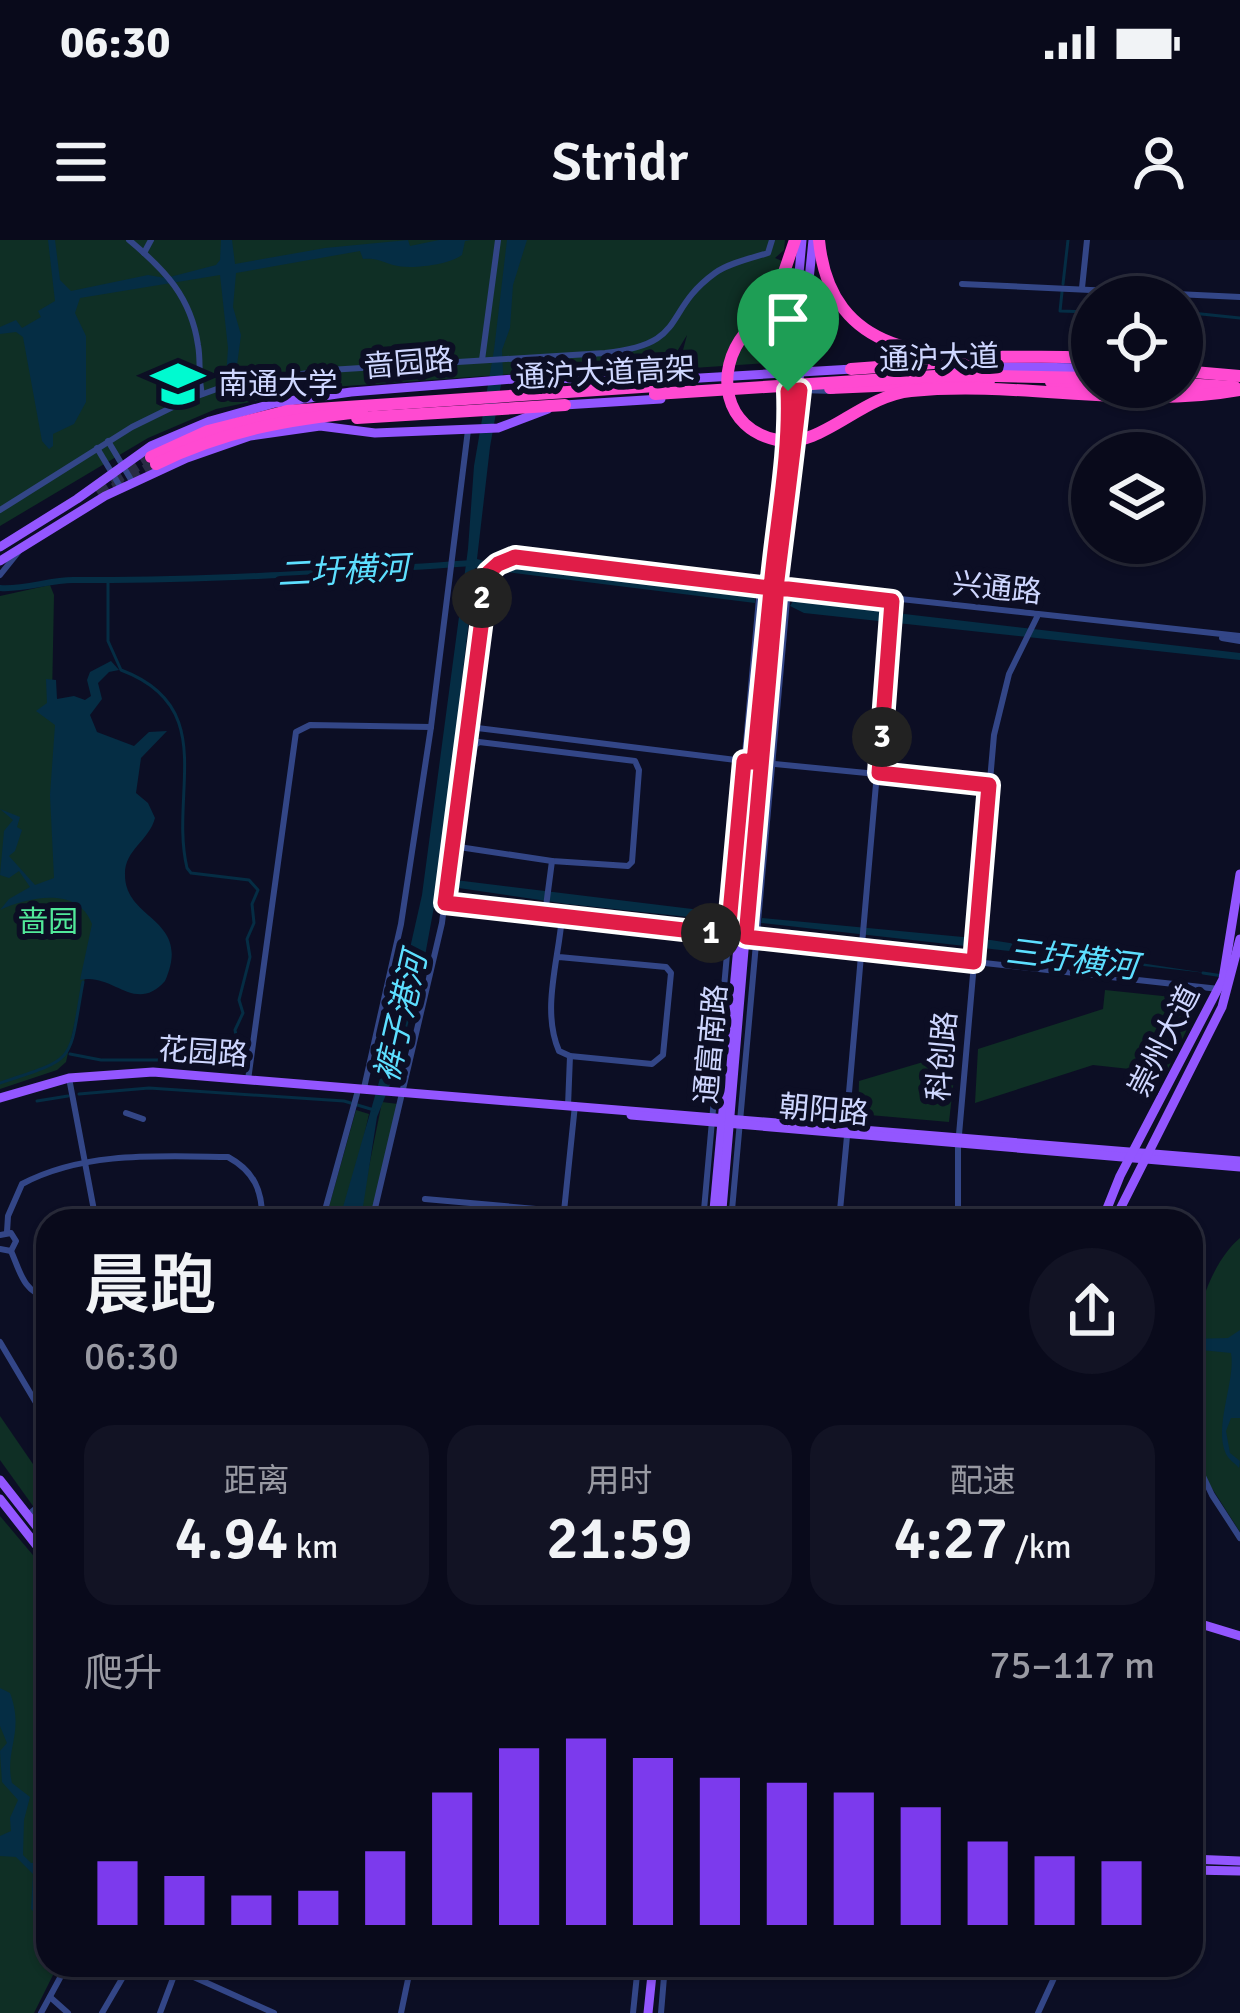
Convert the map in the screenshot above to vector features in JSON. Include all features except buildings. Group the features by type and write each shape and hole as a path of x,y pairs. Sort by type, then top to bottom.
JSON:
{"highway":[{"path":"798,240 783,281 735,346 725,380 738,416 772,439 812,437 866,404 908,391 1013,389 1136,395 1240,389"},
{"path":"816,240 834,296 858,325 884,342 934,354 1071,369"},
{"path":"850,369 951,361 1071,370"},
{"name":"通沪大道高架","path":"502,395 951,370 1071,371"},
{"path":"817,389 1071,373"},
{"path":"1203,377 1240,375"},
{"path":"153,460 239,430 314,412 632,382"},
{"path":"1203,386 1240,389"},
{"path":"502,395 565,405"},
{"path":"314,412 358,418 483,397"},
{"name":"通沪大道高架","path":"314,412 483,397"}],"main road":[{"path":"0,561 121,488 217,446 277,430 320,426 375,433 498,428 565,405 794,390 789,372 798,240"},
{"name":"通富南路","path":"718,1209 773,588 816,240"},
{"name":"通沪大道","path":"789,372 1003,364 1071,369"},
{"path":"632,382 789,372"},
{"name":"通沪大道","path":"794,390 1071,372"},
{"path":"1203,382 1240,389"},
{"name":"啬园路","path":"0,544 24,534 151,446 189,429 275,403 350,392 483,397"},
{"name":"崇州大道","path":"1227,980 1240,874"},
{"name":"崇州大道","path":"1109,1209 1227,980 1240,939"},
{"name":"花园路","path":"0,1100 70,1080 153,1072 404,1095"},
{"name":"朝阳路","path":"404,1095 1240,1164"},
{"name":"崇州大道","path":"1118,1209 1138,1156"},
{"path":"0,1480 36,1542"},
{"path":"0,1499 36,1531"},
{"path":"1203,1623 1240,1634"},
{"path":"1203,1859 1240,1861"},
{"path":"1203,1870 1240,1871"},
{"path":"646,2013 650,1977"}],"street":[{"path":"130,240 173,279 196,328 202,394"},
{"path":"144,253 151,240"},
{"path":"482,360 498,240"},
{"path":"0,498 3,508 108,441 202,394 287,374 605,353 649,345 668,331 719,269 769,253 772,240"},
{"path":"1081,276 1085,240"},
{"path":"962,284 1071,288"},
{"path":"1203,295 1240,297"},
{"path":"794,390 1071,386"},
{"path":"326,1209 366,1091 400,924 474,429"},
{"path":"108,441 133,483"},
{"path":"97,448 121,488"},
{"path":"0,575 21,548"},
{"name":"兴通路","path":"469,727 484,584 498,564 515,557 1240,638"},
{"path":"730,1209 726,1121 773,588"},
{"path":"840,1209 892,601"},
{"name":"科创路","path":"958,1209 959,1141 998,711 1038,616"},
{"path":"247,1081 296,732 310,725 431,727"},
{"path":"375,1209 445,903 469,727 989,785"},
{"path":"479,742 635,761 639,770 632,862 628,866 552,861 459,848 479,742"},
{"path":"742,936 730,919 758,762"},
{"path":"545,914 552,861"},
{"path":"445,903 974,962 1227,980"},
{"path":"559,957 666,967 670,973 663,1055 658,1061 570,1056 559,1051 551,1023 562,916"},
{"path":"564,1209 570,1056"},
{"path":"70,1080 94,1209"},
{"path":"126,1113 143,1119"},
{"path":"706,1209 726,1121"},
{"path":"10,1251 16,1241 4,1234 22,1184 49,1172 134,1155 228,1157 253,1174 262,1209"},
{"path":"425,1199 507,1209"},
{"path":"0,1249 10,1251"},
{"path":"10,1251 23,1281 36,1294"},
{"path":"1,1344 36,1403"},
{"path":"1203,1473 1240,1538"},
{"path":"22,1520 36,1508"},
{"path":"41,2013 61,1977"},
{"path":"102,2013 123,1977"},
{"path":"160,2013 175,1977"},
{"path":"198,1977 274,2013"},
{"path":"401,2013 408,1977"},
{"path":"633,2013 637,1977"},
{"path":"661,2013 664,1977"},
{"path":"1038,2013 1054,1977"},
{"path":"50,1997 68,2013"}],"green space":[{"name":"南通大学","path":"0,240 785,240 784,250 775,258 787,263 786,302 779,346 769,363 678,369 687,335 670,363 318,388 216,409 148,438 0,526"},
{"name":"啬园","path":"50,585 54,595 52,698 59,743 57,852 100,911 66,1062 57,1070 0,1089 0,596"},
{"path":"1105,990 1201,1000 1166,1073 1093,1065 975,1103 978,1049 1103,1009"},
{"path":"957,1052 949,1122 858,1114 859,1081"},
{"path":"382,1102 398,1104 373,1209 360,1209"},
{"path":"356,1110 369,1114 348,1209 328,1209"},
{"path":"1240,1238 1240,1532 1203,1470 1203,1301"},
{"path":"0,1416 36,1468 33,1506 0,1460"},
{"path":"0,1516 36,1559 36,1977 52,1977 34,2013 0,2013"}],"water":[{"path":"48,240 55,240 60,280 71,291 148,275 166,278 216,265 221,240 232,240 235,264 325,248 471,240 465,241 462,255 429,266 363,259 360,251 236,273 233,307 241,335 236,373 226,378 228,348 220,275 80,298 75,313 86,336 86,402 74,424 53,434 49,449 42,441 23,337 16,332 0,334 0,327 16,320 22,328 41,317 38,311 55,301"},
{"name":"裤子港河","path":"507,240 527,240 513,285 510,328 502,350 503,373 477,559 506,567 755,597 755,603 475,568 439,878 725,913 726,921 438,885 422,972 395,1072 377,1117 363,1209 342,1209 383,1068 422,895 468,549 474,466"},
{"path":"793,601 1240,653 1240,660 804,613 790,606"},
{"path":"111,661 119,670 98,683 102,699 90,715 97,732 134,746 149,732 167,731 141,758 136,793 155,818 132,852 125,875 135,902 171,944 165,981 144,994 80,980 92,924 76,904 38,899 0,910 30,887 19,871 9,878 0,875 4,831 13,820 0,809 20,817 17,827 22,830 9,856 35,885 54,878 50,795 55,725 36,711 47,703 46,679 56,680 57,699 74,696 85,700 91,696 90,672"},
{"path":"762,918 984,939 1206,973 761,923"},
{"path":"1240,1330 1240,1418 1231,1418 1226,1431 1239,1468 1227,1456 1222,1431 1231,1353 1203,1350 1203,1339 1228,1338"},
{"path":"0,1688 10,1693 14,1707 12,1783 30,1797 23,1855 36,1863 36,1914 31,1909 33,1874 16,1857 0,1856 0,1836 11,1831 10,1818 18,1800 2,1782 0,1751 7,1743 0,1726"}],"waterway":[{"path":"1063,284 1068,240"},
{"path":"1062,292 1060,311 1071,311"},
{"path":"1203,314 1240,318"},
{"name":"二圩横河","path":"0,588 64,580 323,573 472,563"},
{"path":"70,1054 101,1060 230,1060 238,1047 235,1030 243,1013 239,1000 258,890 249,880 191,873 187,868 181,729 171,706 152,686 121,670 108,641 108,582"},
{"name":"三圩横河","path":"1203,973 1223,976"},
{"path":"0,1083 44,1068 66,1054 83,982"},
{"path":"79,1094 149,1088 344,1101 374,1110"},
{"path":"37,1101 68,1096"}],"tunnel":[{"path":"96,491 151,457"},
{"path":"114,489 156,464"}],"place":[{"name":"南通大学","path":"178,384"}],"route":[{"path":"788,391 788,421 770,588 754,762 744,761 728,935 445,903 488,573 515,557 680,575 770,588 776,588 788,589 892,601 879,773 989,785 974,962 746,937 776,588 800,390 788,391"}]}
